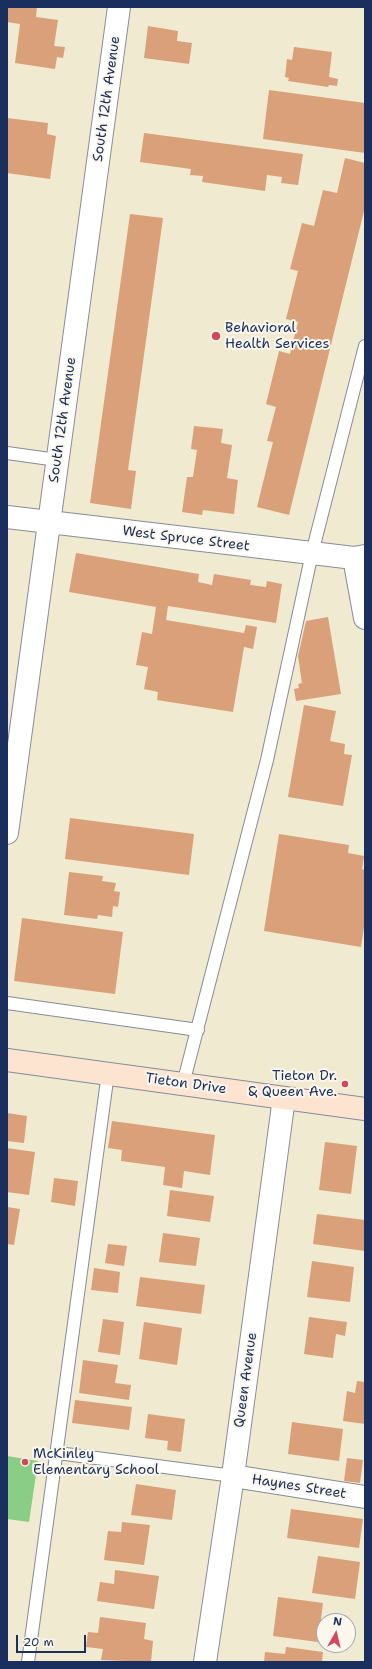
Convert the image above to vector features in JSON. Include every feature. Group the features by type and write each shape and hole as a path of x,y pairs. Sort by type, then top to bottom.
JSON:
{"main road":[{"name":"Tieton Drive","path":"7,1060 365,1109"}],"street":[{"name":"South 12th Avenue","path":"7,833 119,7"},
{"name":"West Spruce Street","path":"7,516 49,523 312,553 360,557"},
{"path":"360,557 365,618"},
{"name":"Queen Avenue","path":"206,1662 233,1476 284,1098"},
{"name":"Haynes Street","path":"233,1476 365,1497"}],"lane":[{"path":"183,1084 267,760 312,553 365,346"},
{"path":"7,453 57,460"},
{"path":"7,1003 198,1030"},
{"path":"28,1662 58,1453 108,1073"},
{"path":"58,1453 233,1476"}],"green space":[{"path":"7,1456 38,1461 29,1522 7,1519"}],"building":[{"path":"7,7 37,7 36,17 58,20 54,46 65,47 63,58 57,57 55,69 15,63 20,24 7,22"},
{"path":"148,26 178,31 177,41 192,43 189,64 144,58"},
{"path":"294,47 332,52 329,77 338,79 337,86 329,85 328,87 288,81 289,78 285,77 287,59 292,60"},
{"path":"269,90 365,103 365,153 263,139"},
{"path":"7,118 48,123 47,134 56,136 50,179 7,173"},
{"path":"144,133 303,154 298,185 281,183 282,177 267,175 265,191 202,182 203,176 190,175 191,169 140,162"},
{"path":"345,158 365,163 365,207 289,515 257,507 273,442 267,441 276,407 266,404 279,351 290,354 298,322 286,319 298,271 290,269 302,223 314,226 323,190 337,193"},
{"path":"130,214 163,218 128,470 136,471 131,509 90,503"},
{"path":"194,426 223,429 221,443 232,445 227,478 238,480 234,514 203,510 202,515 182,512 187,477 193,477 197,450 191,449"},
{"path":"76,553 199,574 198,582 212,585 214,574 251,580 250,585 266,587 267,581 282,584 276,623 168,606 166,620 244,633 246,625 257,627 253,649 244,647 233,712 157,700 158,692 144,689 148,667 136,665 142,632 152,634 156,607 69,592"},
{"path":"328,617 341,694 296,701 294,689 299,688 298,684 302,683 298,656 306,621"},
{"path":"304,705 336,711 330,741 345,744 344,754 352,755 343,806 288,797"},
{"path":"70,818 194,834 189,875 65,859"},
{"path":"279,834 349,845 348,853 364,856 362,869 365,870 365,921 361,947 264,931"},
{"path":"69,872 103,876 102,881 116,883 114,891 120,892 118,907 113,906 112,917 98,915 97,919 64,915"},
{"path":"22,918 123,932 115,994 14,981"},
{"path":"7,1113 27,1116 24,1143 7,1141"},
{"path":"112,1121 215,1135 210,1175 184,1171 182,1188 163,1185 165,1167 121,1161 122,1150 108,1148"},
{"path":"325,1142 357,1146 351,1194 319,1190"},
{"path":"7,1148 35,1152 29,1195 7,1192"},
{"path":"54,1178 78,1181 75,1206 51,1202"},
{"path":"170,1190 214,1196 210,1222 167,1216"},
{"path":"7,1207 20,1209 14,1245 7,1244"},
{"path":"317,1214 365,1220 365,1251 313,1244"},
{"path":"163,1233 200,1238 196,1266 159,1262"},
{"path":"108,1244 127,1246 124,1266 105,1263"},
{"path":"312,1261 354,1267 350,1302 307,1297"},
{"path":"94,1268 120,1272 118,1293 91,1290"},
{"path":"140,1277 205,1285 201,1314 136,1306"},
{"path":"309,1317 347,1322 345,1336 336,1334 333,1358 304,1354"},
{"path":"103,1319 124,1322 120,1355 98,1352"},
{"path":"144,1322 182,1328 177,1365 139,1359"},
{"path":"83,1360 118,1365 115,1383 131,1385 129,1400 79,1393"},
{"path":"357,1381 365,1382 365,1424 343,1421 347,1391 355,1393"},
{"path":"75,1400 132,1407 129,1430 72,1423"},
{"path":"148,1414 185,1419 181,1452 167,1450 168,1441 145,1438"},
{"path":"292,1422 343,1429 339,1461 288,1454"},
{"path":"347,1458 363,1460 360,1483 344,1481"},
{"path":"136,1484 176,1490 172,1520 131,1515"},
{"path":"291,1509 363,1519 359,1548 287,1538"},
{"path":"122,1522 150,1525 144,1565 104,1560 108,1531 121,1532"},
{"path":"318,1556 360,1562 355,1599 312,1593"},
{"path":"115,1570 159,1576 154,1609 97,1601 100,1582 114,1584"},
{"path":"278,1597 323,1603 322,1613 316,1613 316,1642 273,1636"},
{"path":"100,1617 146,1623 144,1639 153,1641 151,1662 101,1660 103,1649 86,1647 88,1632 98,1633"},
{"path":"286,1647 323,1653 322,1662 264,1662 265,1652 285,1654"}],"place":[{"name":"Behavioral Health Services","path":"216,336"},
{"name":"Tieton Dr. & Queen Ave.","path":"345,1084"},
{"name":"McKinley Elementary School","path":"25,1462"}]}
